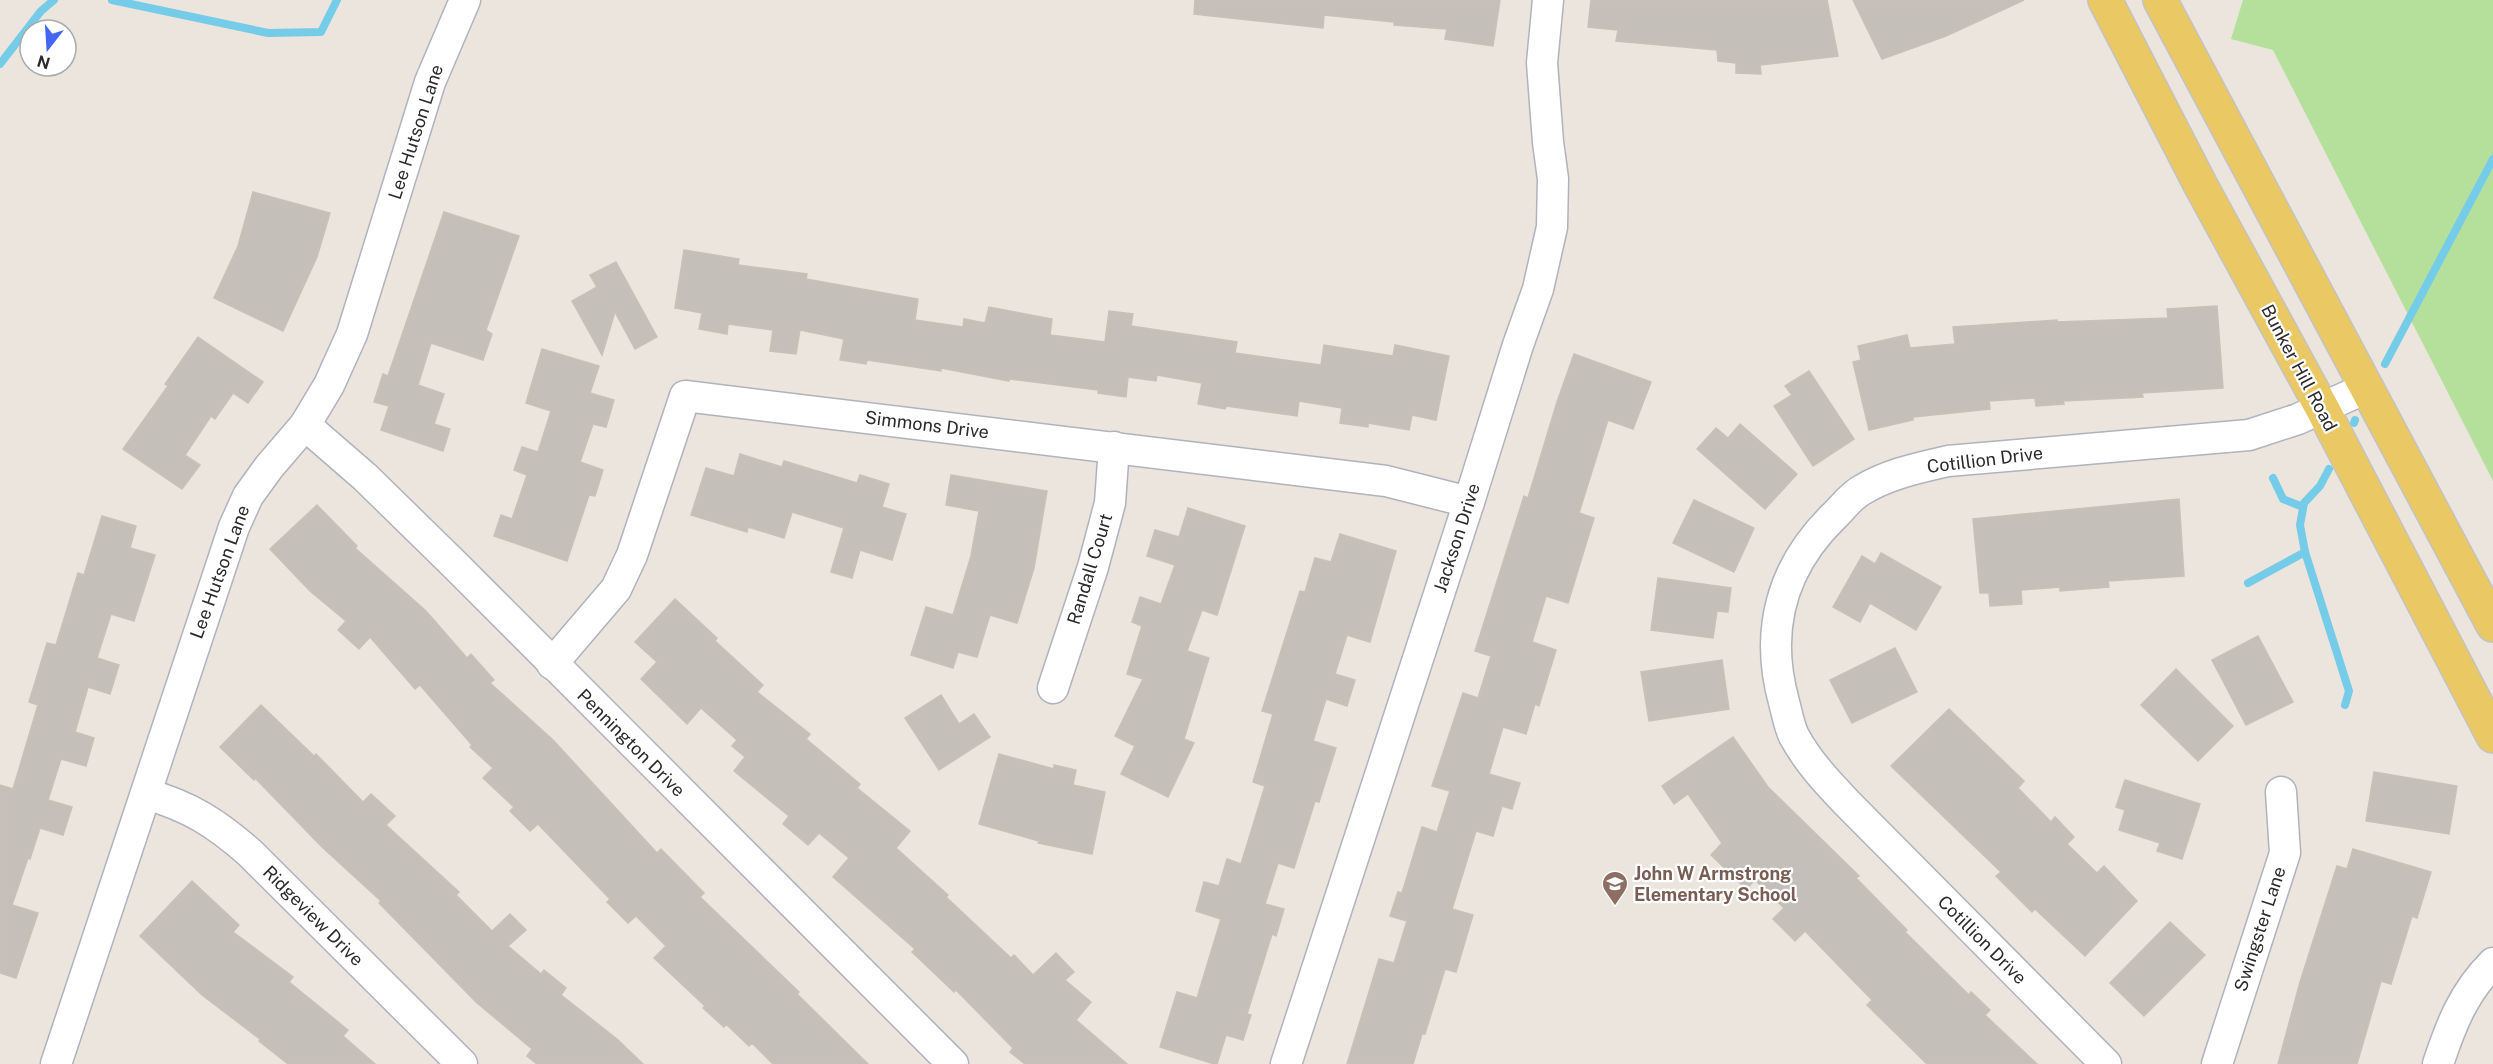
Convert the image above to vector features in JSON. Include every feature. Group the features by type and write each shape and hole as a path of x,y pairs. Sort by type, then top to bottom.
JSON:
{"main road":[{"name":"Bunker Hill Road","path":"2105,0 2200,186 2322,408 2493,735"},
{"path":"2160,0 2493,625"}],"street":[{"name":"Lee Hutson Lane","path":"56,1064 234,527 255,486 304,425 329,385 352,334 430,82 465,0"},
{"name":"Jackson Drive","path":"1286,1064 1538,289 1552,227 1553,179 1542,63 1548,0"},
{"name":"Cotillion Drive","path":"2106,1064 1813,766 1793,734 1779,684 1774,646 1781,602 1800,555 1827,522 1860,490 1904,471 1948,461 2249,435 2290,422 2366,388"},
{"name":"Simmons Drive","path":"552,664 616,589 632,555 685,396 1386,481 1469,502"},
{"name":"Pennington Drive","path":"304,425 374,485 953,1064"},
{"name":"Randall Court","path":"1053,688 1093,567 1110,503 1114,447"},
{"name":"Swingster Lane","path":"2217,1064 2285,853 2281,792"},
{"name":"Ridgeview Drive","path":"146,794 180,806 222,828 250,853 462,1064"},
{"path":"2438,1064 2454,1015 2483,972 2493,963"}],"green space":[{"path":"2243,0 2493,0 2493,481 2273,50 2231,39"}],"building":[{"path":"1195,0 1500,0 1493,46 1445,39 1447,29 1394,25 1394,22 1324,15 1323,28 1194,14"},
{"path":"1591,0 1827,0 1838,56 1760,65 1761,74 1736,73 1736,63 1718,61 1717,50 1616,41 1618,30 1588,27"},
{"path":"1853,0 2024,0 1946,36 1882,59"},
{"path":"253,192 330,213 317,257 283,331 214,298 238,246"},
{"path":"444,212 519,236 486,330 492,334 483,360 431,343 418,385 444,394 434,424 450,429 443,451 381,430 389,406 374,402 383,374 388,376"},
{"path":"684,250 739,259 738,265 807,274 806,279 918,299 915,320 963,327 964,319 985,323 989,307 1052,319 1050,335 1105,342 1109,311 1133,314 1131,326 1237,342 1235,353 1321,365 1324,345 1393,356 1395,345 1449,356 1436,420 1412,415 1409,430 1368,423 1368,427 1340,423 1342,408 1299,401 1297,416 1198,404 1202,383 1157,375 1156,381 1128,377 1126,397 1098,393 1098,390 1009,379 1009,381 941,368 941,371 867,360 866,364 840,360 844,339 800,330 796,354 770,351 773,330 728,324 727,334 699,329 702,313 675,308"},
{"path":"616,262 657,337 635,349 615,312 602,355 572,301 597,287 590,275"},
{"path":"2217,306 2223,388 2142,393 2143,397 2063,401 2064,404 2036,406 2035,398 1989,401 1990,409 1913,417 1913,420 1869,430 1853,362 1861,360 1858,346 1907,335 1910,348 1955,344 1953,327 2057,320 2057,322 2168,318 2167,309"},
{"path":"198,337 263,382 248,403 233,393 215,419 211,416 185,455 200,465 182,489 123,449 168,386 165,384"},
{"path":"542,349 599,366 590,393 614,400 606,427 593,424 580,462 603,470 595,496 589,495 567,561 494,536 501,515 512,519 527,475 514,470 522,447 538,452 551,411 526,403"},
{"path":"1574,354 1651,382 1633,429 1608,420 1579,513 1594,518 1568,603 1546,596 1532,642 1556,650 1539,706 1535,704 1526,734 1503,727 1489,774 1520,783 1512,809 1502,806 1493,836 1476,831 1452,909 1473,915 1456,972 1445,969 1413,1064 1347,1064 1379,959 1394,963 1407,921 1390,916 1398,892 1402,893 1422,827 1437,832 1450,791 1432,786 1463,693 1478,698 1491,656 1475,651 1524,496 1528,498"},
{"path":"1809,371 1854,439 1813,466 1774,406 1792,395 1785,386"},
{"path":"1740,424 1797,474 1765,509 1697,449 1716,428 1728,438"},
{"path":"740,454 782,467 784,461 857,483 860,475 889,484 882,507 906,514 892,560 860,550 852,578 831,572 844,528 792,512 784,538 748,527 747,532 691,515 706,468 734,476"},
{"path":"951,475 1047,491 1034,568 1017,623 990,615 977,657 958,652 953,668 911,655 926,607 953,615 971,556 979,511 946,505"},
{"path":"2179,499 2184,576 2108,581 2109,587 2060,591 2060,587 2021,590 2022,604 1990,606 1989,593 1980,593 1973,519"},
{"path":"1694,500 1754,528 1734,572 1673,543"},
{"path":"317,505 357,546 355,548 426,611 467,658 471,654 494,680 490,683 553,740 657,853 661,849 704,893 700,897 799,992 797,994 868,1064 773,1064 752,1043 749,1046 726,1024 724,1027 703,1008 705,1006 654,958 666,946 636,916 628,923 607,902 610,899 538,824 530,831 510,811 514,807 483,778 493,768 470,747 472,745 420,685 415,689 370,637 359,649 338,630 346,621 310,591 270,549"},
{"path":"1188,508 1245,526 1217,615 1202,610 1187,651 1209,658 1184,739 1194,743 1168,797 1121,774 1135,746 1115,736 1143,679 1127,674 1142,626 1132,622 1140,597 1161,604 1175,565 1147,556 1155,530 1179,537"},
{"path":"102,516 136,526 130,548 155,555 134,621 111,614 97,658 119,665 110,694 88,687 75,732 94,738 86,766 61,759 48,800 72,807 63,835 40,828 12,905 38,913 16,978 0,973 0,785 13,789 38,705 29,702 47,643 56,645 78,573 84,575"},
{"path":"1340,534 1396,551 1370,642 1347,635 1335,674 1355,680 1347,706 1326,699 1313,741 1336,748 1319,802 1315,801 1294,868 1278,863 1265,904 1284,909 1276,936 1272,934 1247,1014 1251,1015 1243,1040 1226,1035 1217,1064 1214,1064 1160,1047 1177,992 1197,998 1221,919 1196,911 1204,882 1219,886 1227,859 1241,864 1265,786 1253,782 1273,714 1262,711 1300,591 1305,592 1315,558 1331,562"},
{"path":"1881,553 1941,587 1916,630 1870,603 1860,622 1833,607 1862,556 1875,564"},
{"path":"1658,578 1731,588 1728,612 1717,611 1713,638 1651,630"},
{"path":"675,599 717,638 715,641 763,685 757,692 810,734 806,739 860,784 857,788 910,831 896,848 948,895 946,897 1011,958 1014,955 1033,975 1056,953 1074,972 1065,980 1091,1002 1076,1020 1127,1064 1025,1064 1010,1052 1013,1048 956,990 954,992 912,952 915,949 833,877 849,858 819,833 808,845 783,824 789,816 734,771 745,757 732,746 737,740 701,708 687,724 641,679 657,662 635,642"},
{"path":"2258,636 2293,702 2246,725 2212,660"},
{"path":"1895,648 1917,692 1852,723 1830,680"},
{"path":"1722,660 1729,709 1649,721 1641,672"},
{"path":"2176,669 2233,726 2198,761 2141,705"},
{"path":"941,695 959,724 974,714 990,737 939,770 905,718"},
{"path":"261,705 314,756 316,754 363,802 371,794 395,816 386,825 459,892 456,895 492,931 510,914 526,930 508,946 541,974 544,970 566,988 561,995 617,1039 643,1064 537,1064 527,1056 532,1049 476,1002 379,903 381,901 220,747"},
{"path":"1949,709 2024,781 2018,788 2051,822 2055,817 2074,837 2067,844 2097,873 2104,866 2137,901 2085,956 2035,909 2032,912 1996,876 2001,872 1891,766"},
{"path":"1733,737 1768,787 1859,876 1856,878 1907,930 1905,932 1969,995 1971,992 1990,1010 1985,1015 2037,1064 1927,1064 1867,1005 1872,1000 1805,931 1795,941 1773,919 1784,908 1755,880 1746,889 1711,855 1722,843 1688,794 1674,804 1662,786"},
{"path":"999,754 1054,769 1054,765 1076,770 1073,785 1105,792 1092,854 1038,843 1039,841 979,824"},
{"path":"2374,772 2457,786 2449,834 2366,821"},
{"path":"2125,780 2200,804 2182,859 2157,851 2160,843 2119,830 2125,810 2116,807"},
{"path":"2353,849 2431,872 2417,918 2412,916 2391,984 2381,981 2357,1064 2278,1064 2300,982 2337,866 2347,869"},
{"path":"192,881 239,925 233,932 293,977 289,982 348,1030 343,1036 375,1064 288,1064 259,1041 260,1039 202,995 140,936"},
{"path":"2170,922 2205,955 2144,1016 2110,983"}],"waterway":[{"path":"0,64 41,11 54,0"},
{"path":"112,0 268,33 321,32 337,0"},
{"path":"2385,364 2493,159"},
{"path":"2329,469 2320,486 2304,503 2300,525 2305,552 2349,691 2345,705"},
{"path":"2273,478 2283,499 2303,507"},
{"path":"2248,583 2305,552"}],"place":[{"name":"John W Armstrong Elementary School","path":"1615,907"}]}
